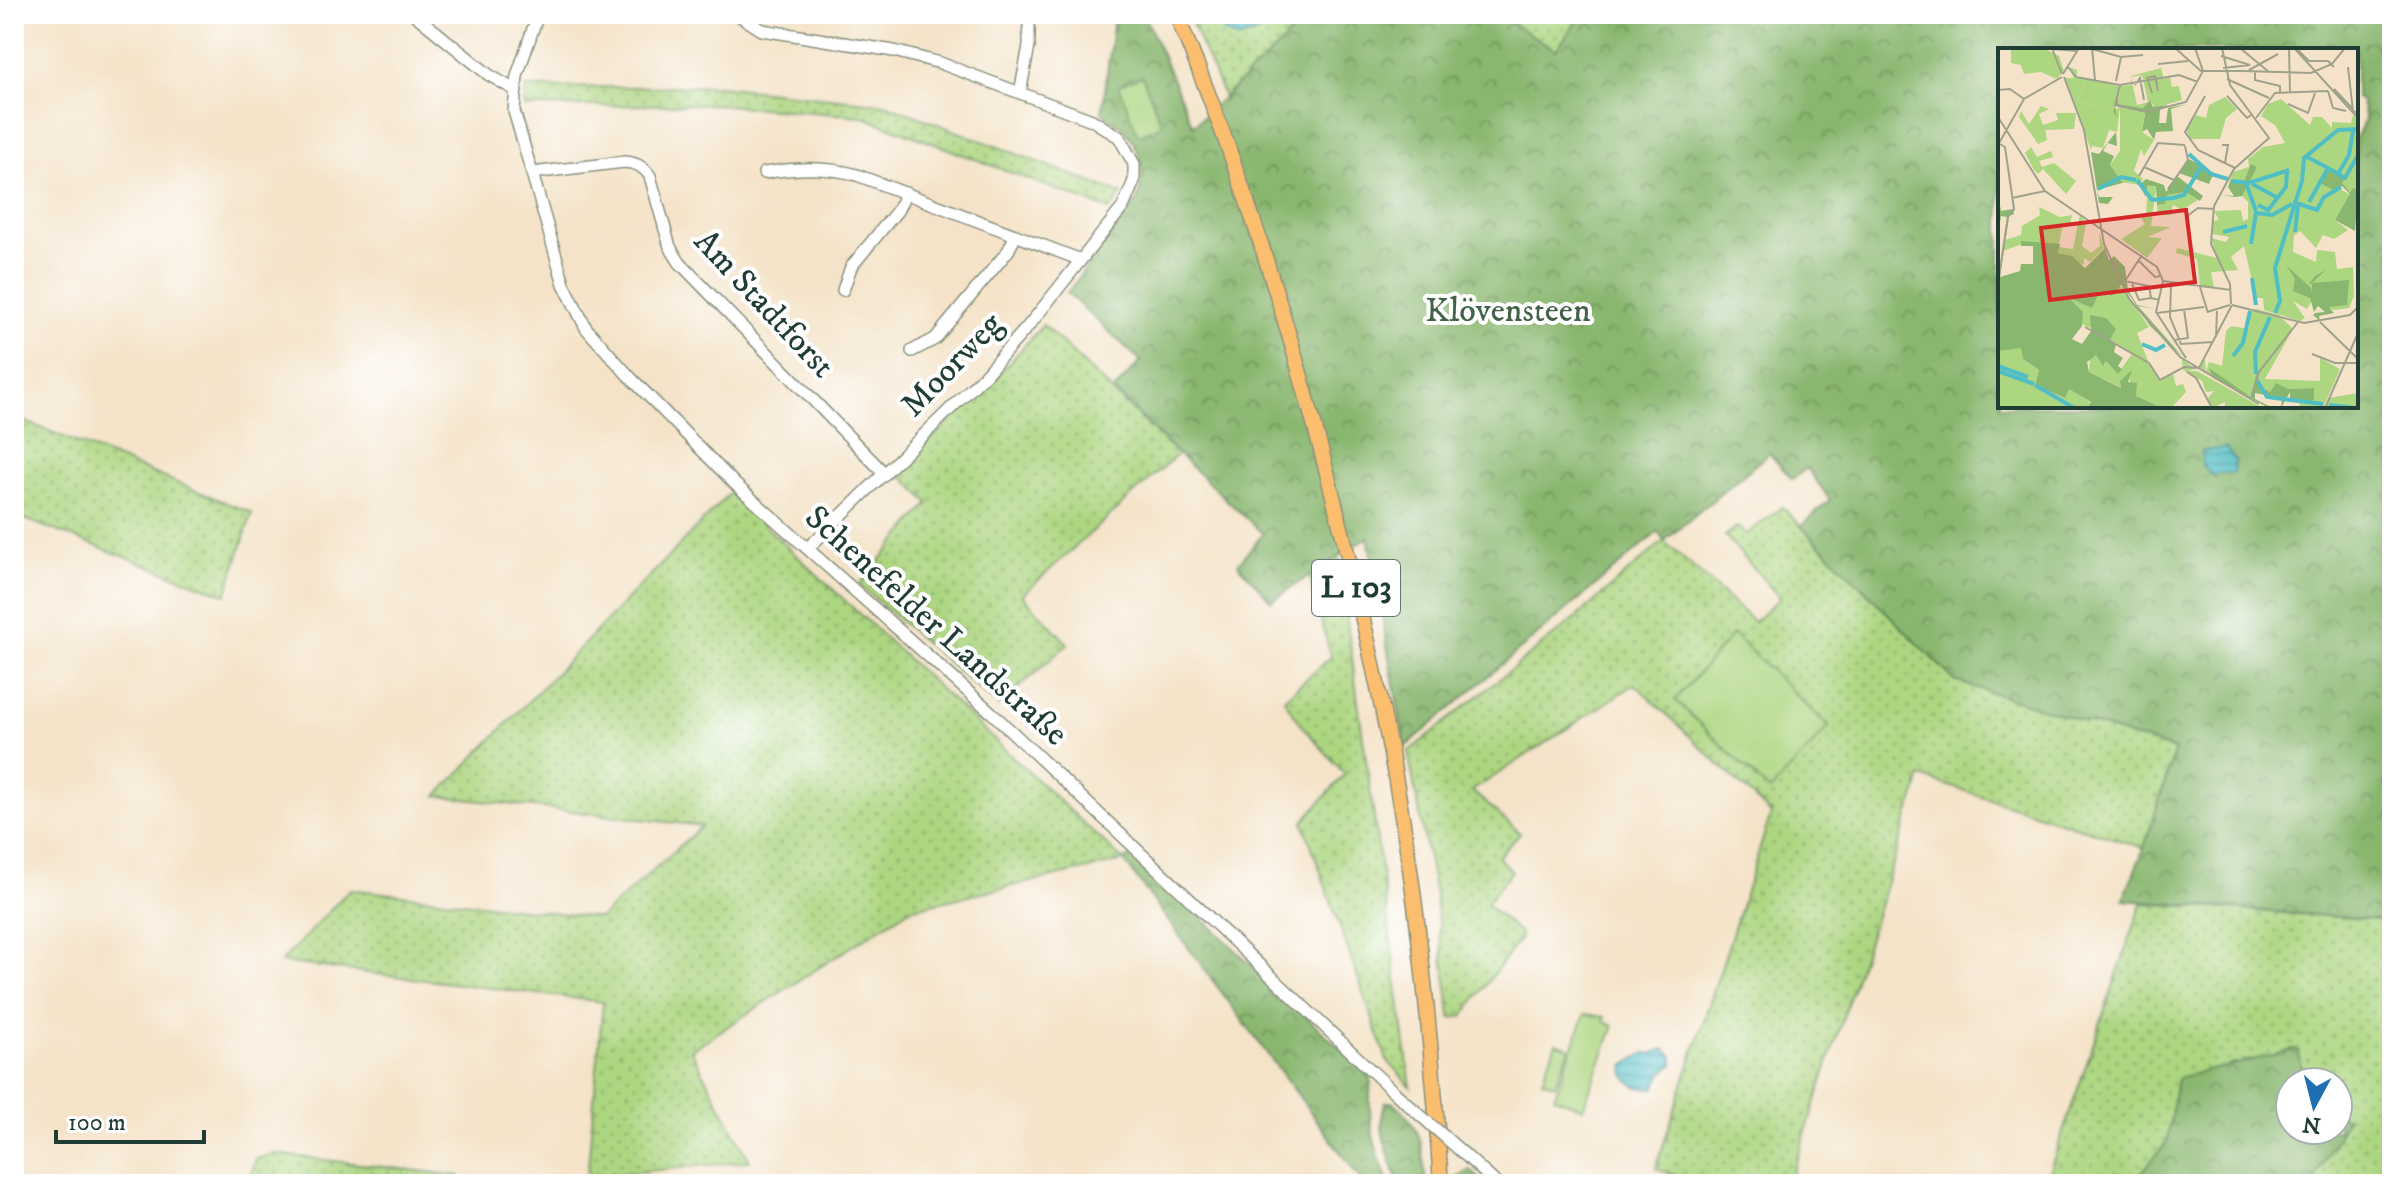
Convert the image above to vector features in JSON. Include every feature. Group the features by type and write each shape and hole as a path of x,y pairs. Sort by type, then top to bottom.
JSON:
{"main road":[{"name":"L 103","path":"1176,14 1206,83 1293,340 1352,567 1402,816 1416,912 1441,1184"}],"street":[{"path":"414,14 489,75 515,90"},
{"name":"Schenefelder Landstraße","path":"538,14 522,59 514,111 564,284 586,328 735,484 992,713 1394,1092 1497,1184"},
{"path":"737,14 762,30 894,51 940,63 1020,93 1029,46 1029,14"},
{"name":"Moorweg","path":"808,548 984,376 1030,324 1130,196 1134,164 1119,137 1092,120 1020,93"},
{"name":"Am Stadtforst","path":"532,173 624,162 644,168 650,176 670,247 680,263 885,474"},
{"path":"764,173 798,168 843,171 1081,260"},
{"path":"843,290 851,267 897,211 906,193"},
{"path":"912,351 935,339 1008,251 1016,235"}],"green space":[{"name":"Klövensteen","path":"1111,14 1144,14 1193,126 1282,43 1307,14 1497,14 1556,50 1582,14 2392,14 2392,921 2123,900 2144,848 2175,750 1955,681 1801,526 1830,500 1807,468 1792,479 1769,453 1664,541 1658,532 1405,747 1368,537 1271,601 1238,564 1263,534 1114,390 1141,361 1067,293 1133,207 1141,184 1140,159 1131,138 1102,113 1113,26"},
{"path":"1188,14 1218,14 1224,32 1259,32 1276,14 1307,14 1225,99"},
{"path":"1497,14 1582,14 1556,50"},
{"path":"1142,76 1162,125 1138,135 1119,85"},
{"path":"719,86 885,104 1122,194 1110,210 861,116 712,104 524,107 526,88"},
{"path":"1043,325 1178,454 1022,595 1068,644 998,706 859,585 929,503 897,471 991,383"},
{"path":"14,417 252,513 226,595 14,515"},
{"path":"730,493 1124,861 910,909 691,1050 750,1161 587,1177 603,1002 281,962 350,889 600,918 702,826 437,796"},
{"path":"1782,507 1955,681 2175,750 2144,848 1921,777 1789,1184 1695,1184 1656,1168 1771,814 1635,684 1472,791 1520,833 1498,857 1512,871 1487,902 1519,932 1520,938 1463,1016 1451,1018 1435,895 1408,752 1571,622 1664,541 1754,622 1780,598 1725,536 1737,527 1747,534"},
{"path":"1338,556 1411,1087 1387,1060 1303,822 1345,774 1301,725 1284,699 1331,657 1309,576"},
{"path":"1733,634 1829,727 1770,791 1675,700"},
{"path":"1134,854 1371,1078 1372,1132 1389,1184 1364,1184 1124,861"},
{"path":"2142,903 2392,921 2392,1184 2045,1184"},
{"path":"1585,1014 1605,1017 1604,1022 1614,1026 1583,1108 1554,1097"},
{"path":"1556,1043 1570,1048 1555,1085 1542,1080"},
{"path":"2298,1049 2302,1066 2274,1066 2274,1146 2332,1146 2312,1184 2132,1184 2167,1142 2177,1078"},
{"path":"1386,1102 1393,1102 1403,1111 1415,1129 1422,1148 1426,1184 1399,1184 1383,1132"},
{"path":"275,1154 460,1176 460,1184 248,1184 256,1159"},
{"path":"1470,1170 1486,1184 1452,1184 1452,1180"}],"water":[{"path":"1218,14 1276,14 1259,32 1239,39 1224,32"},
{"path":"2226,448 2235,460 2234,473 2212,475 2202,466 2202,451"},
{"path":"1665,1049 1673,1056 1673,1065 1662,1073 1654,1089 1638,1087 1629,1081 1625,1065 1645,1053"}]}
